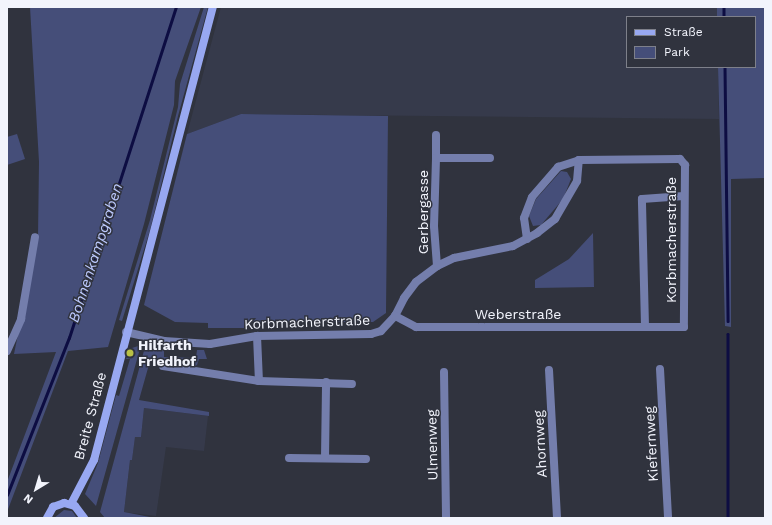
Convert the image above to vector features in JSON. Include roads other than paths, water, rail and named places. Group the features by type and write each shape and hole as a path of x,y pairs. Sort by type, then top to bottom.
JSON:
{"main road":[{"name":"Breite Straße","path":"71,504 94,460 126,332 213,7"},
{"path":"47,518 56,505 71,504 79,508 84,518"}],"street":[{"name":"Gerbergasse","path":"436,135 434,226 437,266"},
{"name":"Gerbergasse","path":"436,158 490,158"},
{"name":"Korbmacherstraße","path":"527,239 524,218 532,197 558,167 579,160 680,159 685,166 684,327"},
{"name":"Korbmacherstraße","path":"126,332 164,342 210,344 257,336 371,334 381,331 394,316 404,298 416,282 437,266 454,258 513,246 527,239 555,219 569,199 577,181 579,160"},
{"path":"645,326 642,199 684,196"},
{"path":"7,351 21,319 35,237"},
{"name":"Weberstraße","path":"394,316 416,327 684,327"},
{"path":"257,336 259,381"},
{"path":"164,366 259,381 352,384"},
{"name":"Kiefernweg","path":"660,369 668,518"},
{"name":"Ahornweg","path":"549,370 557,518"},
{"name":"Ulmenweg","path":"444,372 446,518"},
{"path":"325,458 326,382"},
{"path":"289,458 366,459"}],"waterway":[{"name":"Bohnenkampgraben","path":"7,495 69,338 176,7"},
{"path":"724,7 724,16"},
{"path":"725,68 728,321"},
{"path":"728,334 728,518"}],"place":[{"name":"Hilfarth Friedhof","path":"130,353"}]}
